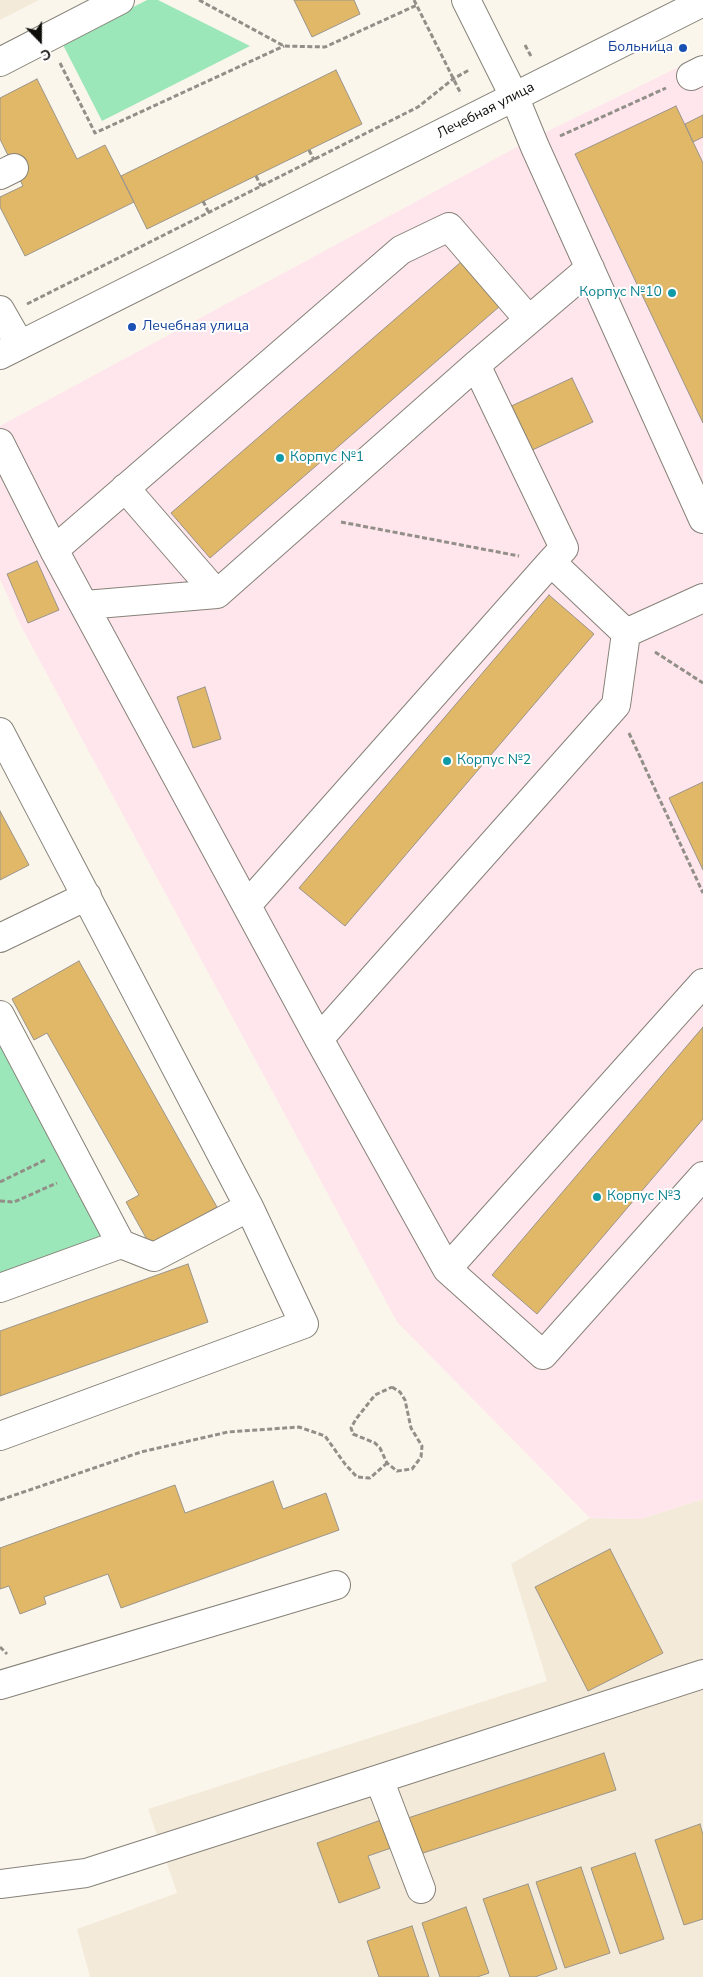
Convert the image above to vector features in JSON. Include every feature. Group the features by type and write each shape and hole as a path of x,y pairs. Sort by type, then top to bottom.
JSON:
{"street":[{"path":"0,62 120,0"},
{"path":"466,0 514,96 703,519"},
{"name":"Лечебная улица","path":"10,350 703,2"},
{"path":"54,550 401,250 449,227 529,320"},
{"path":"85,604 217,594 476,365 590,268"},
{"path":"2,313 10,350"},
{"path":"247,905 564,548 476,365"},
{"path":"0,442 54,550 85,604 319,1039 447,1269 543,1354 703,1176"},
{"path":"125,488 217,594"},
{"path":"552,562 626,633"},
{"path":"626,633 703,598"},
{"path":"319,1039 616,705 626,633"},
{"path":"0,732 249,1207 304,1324 0,1436"},
{"path":"0,938 87,896"},
{"path":"447,1269 703,983"},
{"path":"0,1015 121,1244 154,1257 249,1207"},
{"path":"0,1288 121,1244"},
{"path":"0,1685 336,1585"},
{"path":"0,1884 86,1873 703,1674"},
{"path":"379,1779 421,1888"}],"path":[{"path":"199,0 284,46"},
{"path":"414,0 472,117"},
{"path":"47,38 95,133 284,46 325,47 417,5"},
{"path":"555,138 697,73"},
{"path":"2,313 209,213 418,107 453,79"},
{"path":"309,150 314,160"},
{"path":"256,176 261,186"},
{"path":"203,201 209,213"},
{"path":"307,515 552,562"},
{"path":"626,633 703,683"},
{"path":"616,705 703,893"},
{"path":"0,1182 76,1160"},
{"path":"0,1201 14,1202 76,1160"},
{"path":"392,1387 400,1392 405,1400 411,1428 422,1446 421,1457 412,1469 397,1471 387,1463 380,1448 375,1443 353,1434 351,1428 375,1396 392,1387"},
{"path":"0,1500 141,1452 228,1432 299,1427 325,1436 345,1464 357,1476 370,1478 387,1463"}],"shaded area":[{"path":"0,0 39,0 0,20"},
{"path":"703,55 703,1499 641,1519 590,1518 397,1322 21,626 0,579 0,426 532,139"},
{"path":"703,1499 703,1977 90,1977 77,1929 177,1893 148,1809 547,1681 511,1564 590,1518 641,1519"}],"green space":[{"path":"147,0 158,0 250,46 102,121 62,43"},
{"path":"0,1037 108,1240 0,1280"}],"building":[{"path":"294,0 354,0 360,14 312,37"},
{"path":"336,70 362,124 147,229 121,176"},
{"path":"37,79 77,159 105,145 134,202 25,256 0,207 0,197 23,186 0,139 0,98"},
{"name":"Корпус №10","path":"676,106 703,163 703,423 575,154"},
{"path":"703,115 703,137 693,142 685,124"},
{"name":"Корпус №1","path":"461,262 500,306 210,558 171,513"},
{"path":"572,378 593,422 528,452 507,408"},
{"path":"37,561 59,610 28,623 7,574"},
{"name":"Корпус №2","path":"549,595 594,634 345,926 299,888"},
{"path":"205,687 221,739 193,748 177,697"},
{"path":"703,782 703,870 669,798"},
{"path":"0,811 29,865 0,880"},
{"path":"79,961 217,1207 150,1245 126,1202 139,1195 47,1033 34,1040 12,999"},
{"name":"Корпус №3","path":"703,1027 703,1119 537,1314 492,1275"},
{"path":"188,1264 208,1322 0,1396 0,1331"},
{"path":"273,1481 283,1509 326,1493 339,1530 121,1608 108,1574 44,1597 46,1604 20,1614 9,1586 0,1589 0,1548 175,1485 185,1513"},
{"path":"610,1549 663,1653 588,1691 535,1587"},
{"path":"604,1753 616,1790 417,1855 405,1819"},
{"path":"381,1820 391,1848 368,1856 380,1888 339,1903 317,1843"},
{"path":"700,1824 703,1835 703,1919 684,1925 655,1840"},
{"path":"635,1853 664,1939 620,1954 591,1868"},
{"path":"581,1867 610,1953 565,1968 536,1882"},
{"path":"528,1884 557,1969 535,1977 510,1977 483,1899"},
{"path":"466,1907 489,1973 477,1977 440,1977 422,1923"},
{"path":"412,1926 429,1977 379,1977 367,1941"}],"place":[{"name":"Больница","path":"683,48"},
{"name":"Корпус №10","path":"672,293"},
{"name":"Лечебная улица","path":"132,327"},
{"name":"Корпус №1","path":"280,458"},
{"name":"Корпус №2","path":"447,761"},
{"name":"Корпус №3","path":"597,1197"}]}
